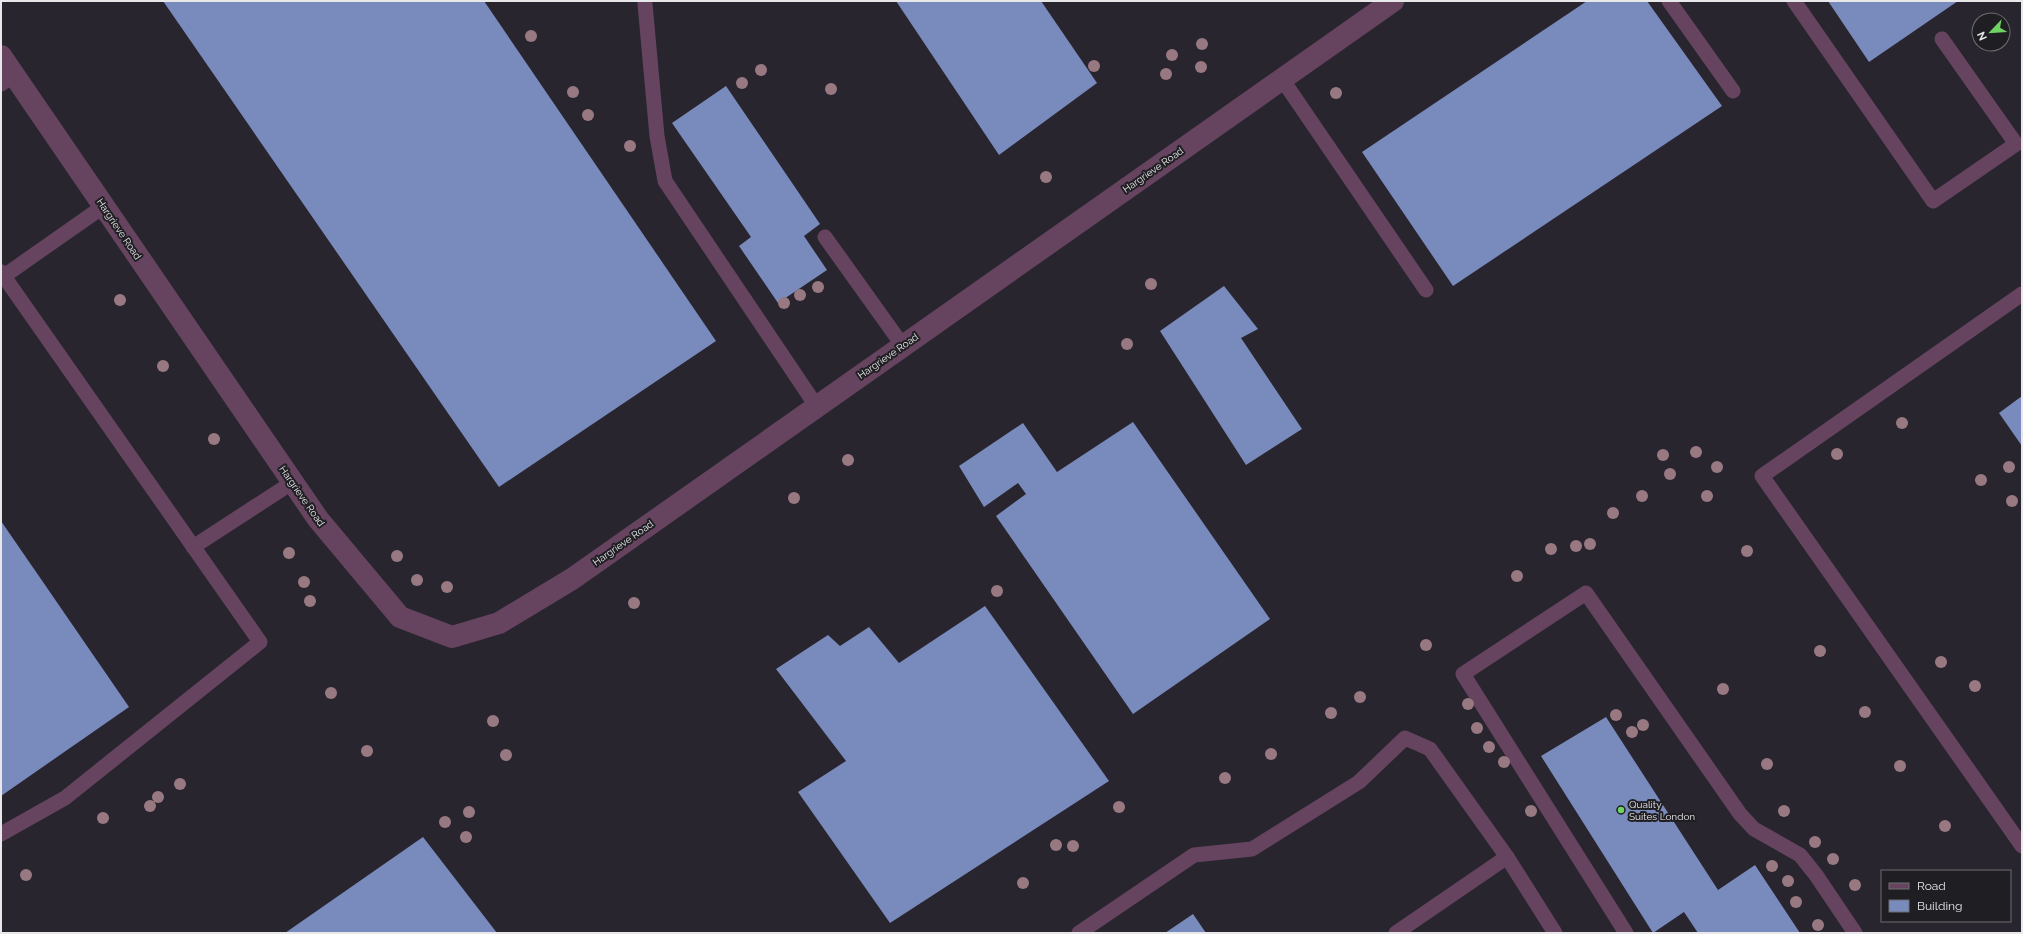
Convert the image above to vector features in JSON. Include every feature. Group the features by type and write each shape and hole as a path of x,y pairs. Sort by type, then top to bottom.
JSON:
{"street":[{"name":"Hargrieve Road","path":"1,56 8,80 104,206 318,519 400,617 452,637 499,623 572,579 1393,1"}],"lane":[{"path":"1669,1 1733,91"},
{"path":"1794,1 1933,201 2016,144 1942,39"},
{"path":"645,4 657,136 665,181 817,406"},
{"path":"1282,79 1426,290"},
{"path":"1,834 65,798 260,642 3,274 104,206"},
{"path":"825,237 904,346"},
{"path":"2022,294 1762,476 2022,846"},
{"path":"193,547 292,482"},
{"path":"1626,933 1463,674 1586,593 1740,814 1754,829 1800,855 1816,875 1855,933"},
{"path":"1079,933 1194,855 1252,849 1359,782 1405,738 1430,749 1507,857 1555,933"},
{"path":"1396,933 1507,857"}],"shaded area":[{"path":"1,1 2022,1 2022,933 1,933"}],"building":[{"path":"163,1 484,1 716,341 499,487"},
{"path":"896,1 1041,1 1097,83 999,155"},
{"path":"1587,1 1647,1 1722,106 1453,286 1362,152"},
{"path":"1828,1 1958,1 1869,62"},
{"path":"726,86 820,224 804,236 827,270 778,303 739,246 751,237 672,123"},
{"path":"1224,286 1258,329 1241,338 1302,429 1246,465 1160,331"},
{"path":"2022,396 2022,446 1999,413"},
{"path":"1133,422 1270,619 1133,714 996,516 1026,494 1018,483 984,507 959,466 1023,423 1057,472"},
{"path":"1,521 129,707 1,796"},
{"path":"985,606 1109,781 890,923 798,792 846,761 776,669 828,635 840,646 869,627 899,663"},
{"name":"Quality Suites London","path":"1606,717 1718,890 1755,865 1800,933 1698,933 1684,912 1653,933 1541,756"},
{"path":"423,837 497,933 285,933"},
{"path":"1193,914 1206,933 1165,933"}],"place":[{"name":"Quality Suites London","path":"1621,810"}]}
